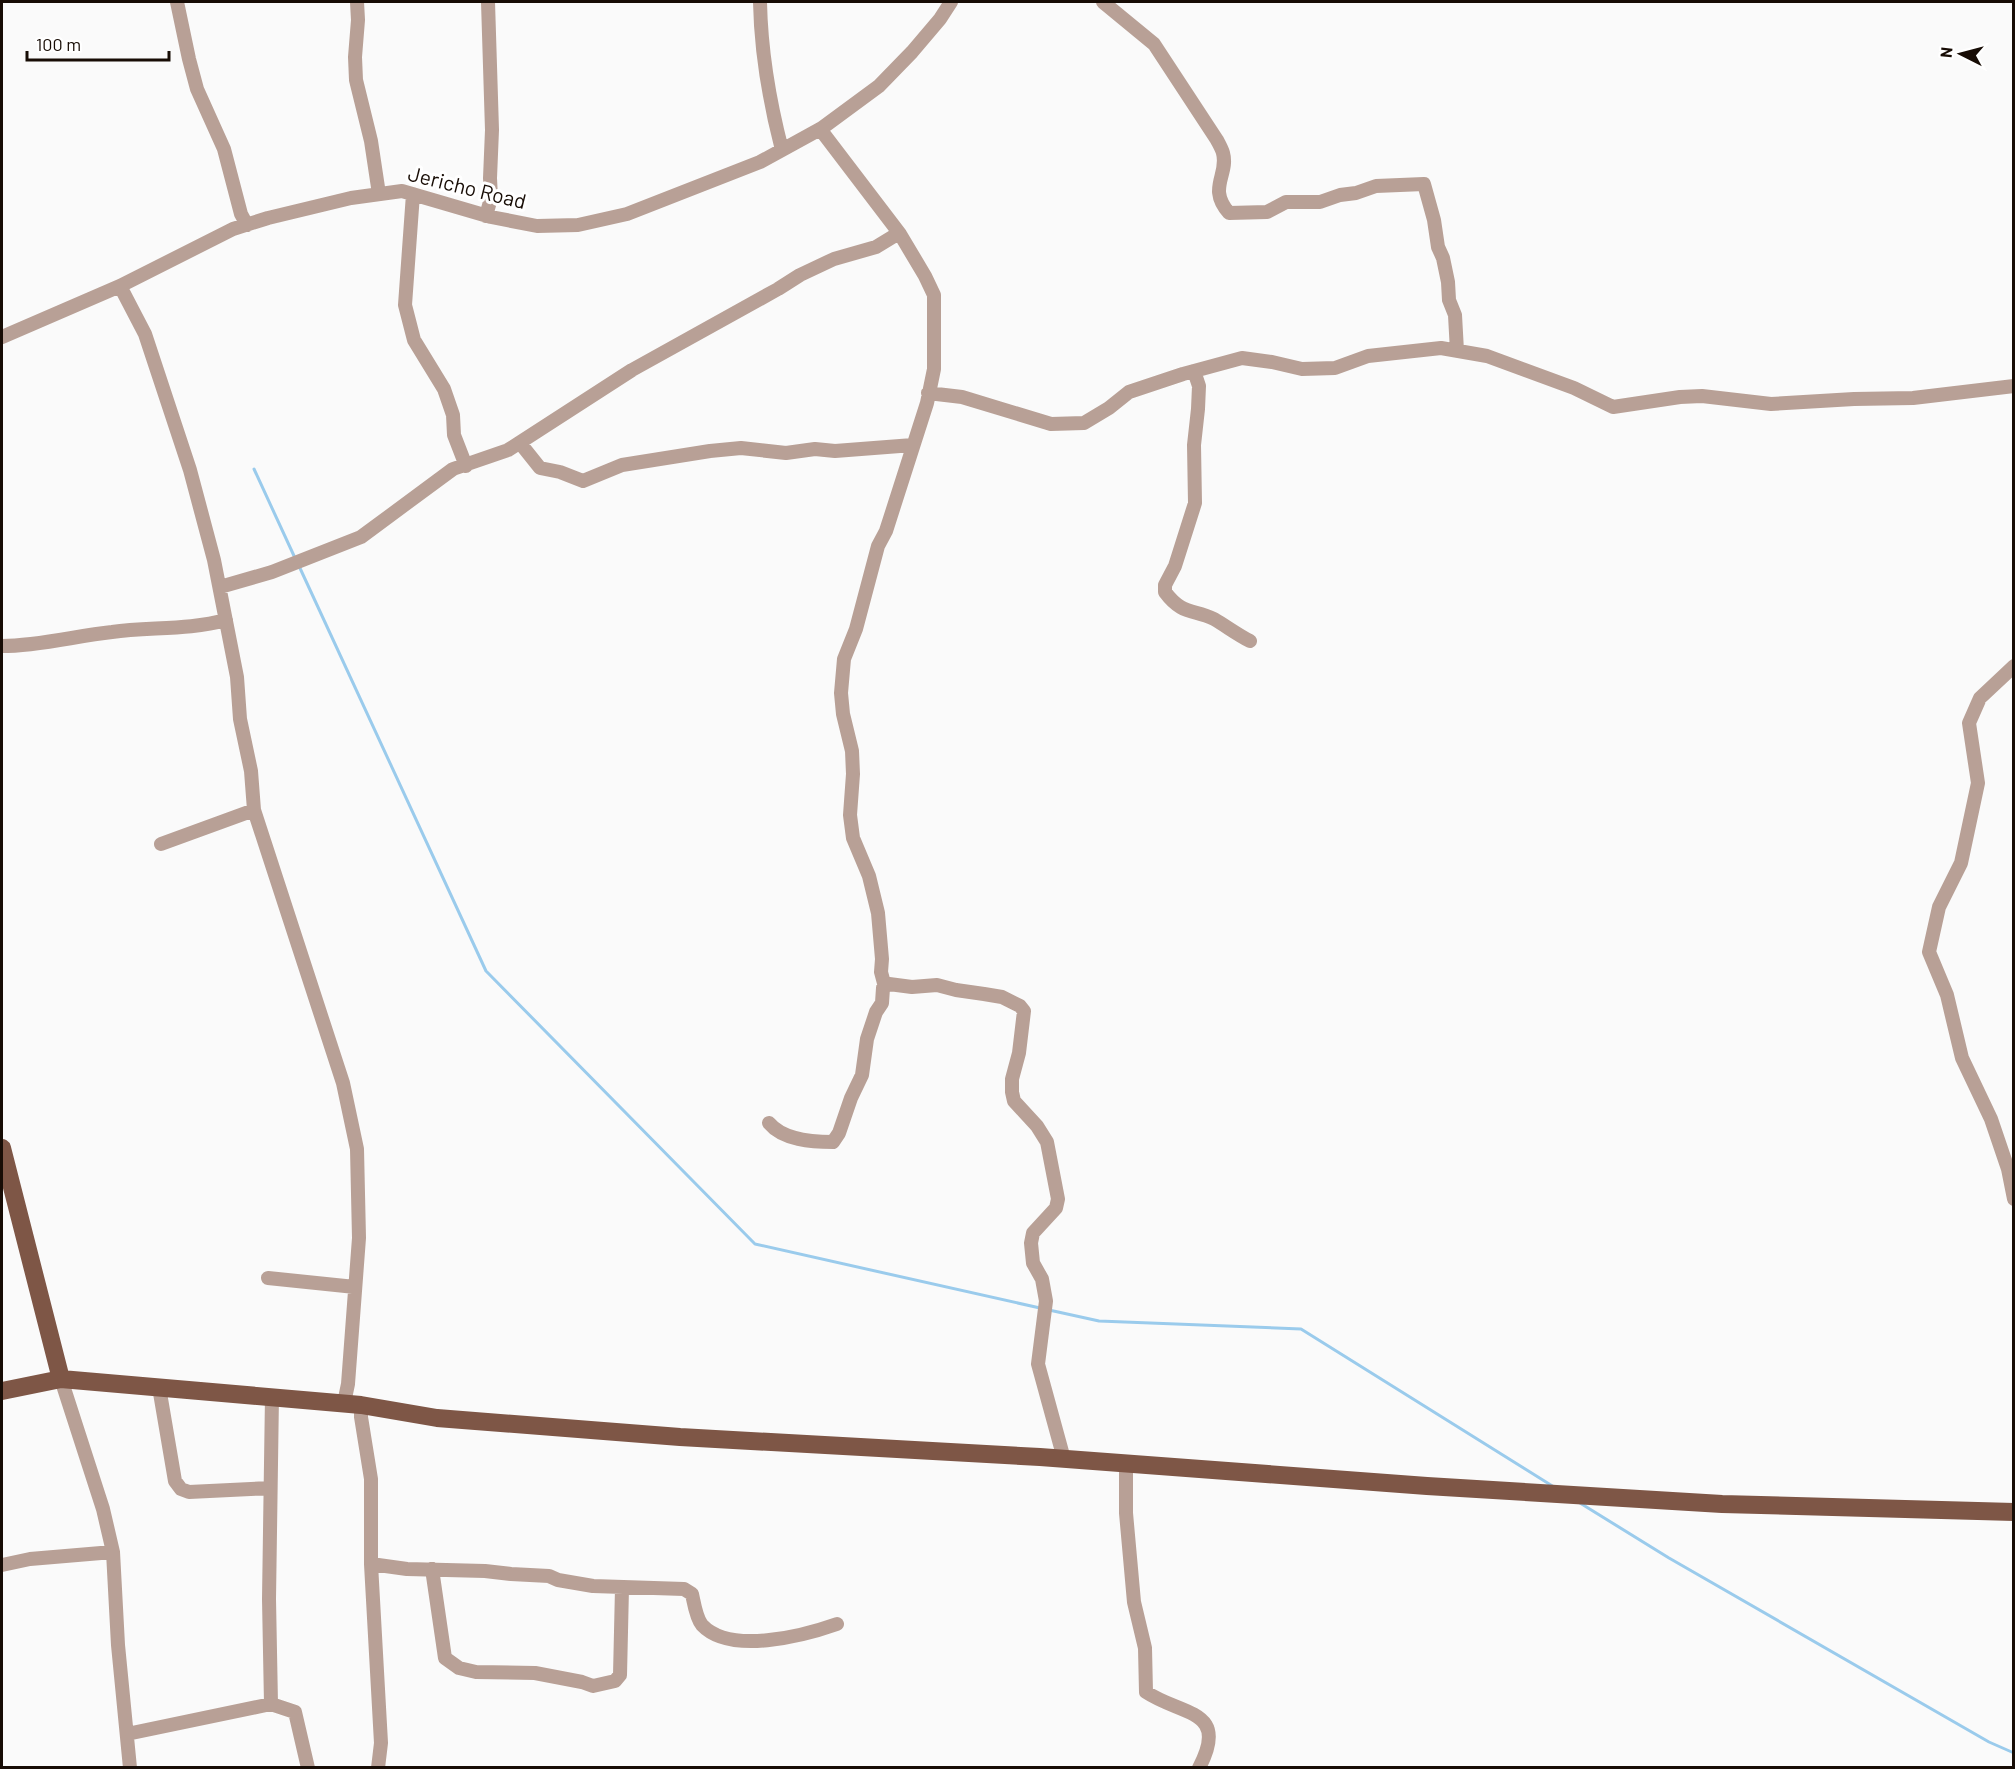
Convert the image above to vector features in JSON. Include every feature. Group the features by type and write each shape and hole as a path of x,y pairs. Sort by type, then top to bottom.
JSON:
{"main road":[{"path":"2,1148 61,1379"},
{"path":"2,1391 61,1379 352,1404 437,1418 692,1437 1126,1463 1426,1486 1722,1504 2013,1512"}],"street":[{"path":"177,2 197,89 224,149 241,214 247,225"},
{"path":"357,2 356,80 371,141 379,194"},
{"path":"486,216 491,198 492,130 488,2"},
{"path":"760,2 761,44 765,72 782,150"},
{"name":"Jericho Road","path":"2,337 120,286 233,229 351,198 402,191 486,216 537,226 578,225 627,214 760,162 819,129 879,86 940,20 951,2"},
{"path":"1103,2 1154,44 1217,140 1224,154 1220,194 1222,205 1229,213 1267,212 1286,202 1320,202 1376,186 1424,184 1434,220 1438,248 1443,258 1449,300 1455,315 1457,351"},
{"path":"770,1123 776,1131 796,1137 833,1142 839,1133 862,1075 867,1039 876,1012 882,1003 885,987 881,972 878,913 869,876 853,838 850,815 852,752 843,714 841,693 844,658 856,629 872,563 886,531 927,403 934,369 934,295 926,276 899,233 819,129"},
{"path":"412,194 405,305 414,340 444,389 453,416 454,435 466,466"},
{"path":"220,586 272,572 361,537 453,469 508,450 632,370 800,275 834,259 876,247 899,233"},
{"path":"120,286 148,345 190,470 220,586 237,677 240,719 251,771 254,810 343,1083 357,1149 359,1238 348,1384 352,1404 361,1417 371,1479 371,1564 381,1743 378,1767"},
{"path":"928,393 962,397 1051,424 1084,423 1109,408 1129,392 1242,358 1302,369 1335,368 1368,356 1441,348 1487,356 1574,388 1613,407 1702,396 1772,404 1913,398 2013,386"},
{"path":"1194,371 1199,386 1194,445 1195,503 1175,566 1165,585 1165,592 1172,602 1190,612 1213,619 1250,641"},
{"path":"520,442 540,468 560,472 583,481 622,465 710,451 741,448 786,453 815,449 836,451 913,445"},
{"path":"2,646 43,643 111,632 203,626 226,620"},
{"path":"2013,666 1980,698 1969,723 1978,783 1961,863 1939,907 1929,952 1947,995 1962,1058 1991,1119 2008,1169 2013,1199"},
{"path":"161,844 254,810"},
{"path":"885,987 889,984 912,987 937,985 1002,998 1020,1006 1024,1011 1019,1053 1012,1079 1012,1092 1014,1101 1037,1126 1047,1142 1056,1185 1058,1200 1056,1208 1033,1233 1031,1244 1033,1263 1042,1279 1046,1301 1038,1364 1064,1459"},
{"path":"268,1278 355,1287"},
{"path":"61,1379 103,1509 113,1552 118,1645 130,1767"},
{"path":"159,1387 171,1464 175,1481 181,1489 189,1492 269,1488"},
{"path":"271,1704 268,1599 272,1396"},
{"path":"1126,1463 1126,1513 1134,1602 1145,1647 1146,1692 1157,1700 1199,1716 1207,1725 1211,1737 1207,1753 1199,1767"},
{"path":"2,1565 30,1559 113,1552"},
{"path":"371,1564 549,1576 558,1580 593,1586 684,1589 692,1594 700,1623 712,1633 742,1642 811,1633 837,1623"},
{"path":"432,1569 445,1658 459,1668 476,1672 535,1673 576,1680 592,1686 615,1681 620,1675 622,1588"},
{"path":"127,1734 271,1704 295,1712 308,1767"}],"waterway":[{"path":"254,469 295,558"},
{"path":"299,566 486,971 755,1244 1040,1308"},
{"path":"1049,1310 1099,1321 1301,1329 1554,1487"},
{"path":"1580,1503 1669,1558 1989,1742 2014,1753"}]}
